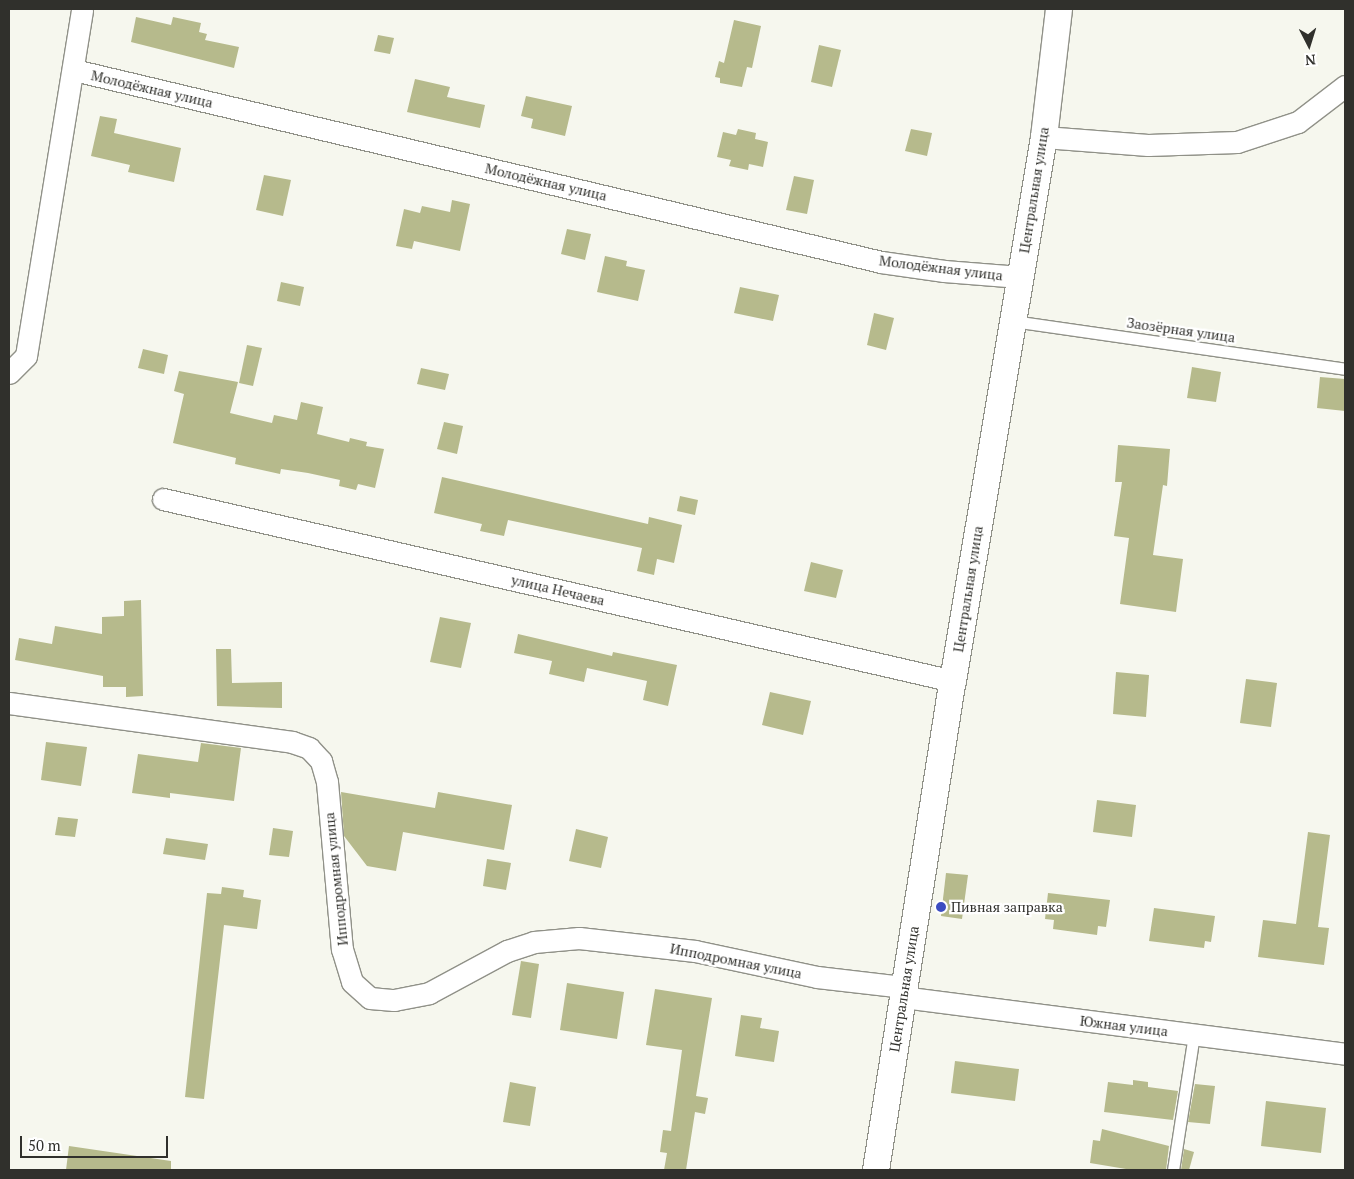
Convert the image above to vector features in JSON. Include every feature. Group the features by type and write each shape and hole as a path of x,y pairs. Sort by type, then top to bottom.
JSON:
{"street":[{"path":"9,373 26,356 74,70 82,9"},
{"name":"Центральная улица","path":"876,1170 953,681 1044,137 1059,9"},
{"name":"Молодёжная улица","path":"74,70 881,262 944,271 1020,277"},
{"path":"1044,137 1148,145 1237,142 1298,122 1345,86"},
{"name":"улица Нечаева","path":"163,499 953,681"},
{"name":"Ипподромная улица","path":"9,703 292,742 310,748 321,761 327,782 342,949 352,982 370,998 394,1000 429,993 507,951 534,942 579,938 695,950 817,977 903,992"},
{"name":"Южная улица","path":"903,992 1194,1035 1345,1054"}],"lane":[{"name":"Заозёрная улица","path":"1012,321 1345,369"},
{"path":"1173,1170 1194,1035"}],"building":[{"path":"136,17 171,25 173,17 201,23 199,32 207,34 205,40 239,47 234,68 131,42"},
{"path":"734,20 761,26 752,68 747,67 742,87 720,83 720,78 715,77 719,61 724,63"},
{"path":"378,35 394,38 390,54 374,51"},
{"path":"819,45 841,50 832,87 811,82"},
{"path":"415,79 450,87 447,97 485,105 480,128 407,112"},
{"path":"526,96 572,106 565,136 531,128 533,119 521,116"},
{"path":"100,116 117,119 114,133 181,148 174,182 128,172 130,165 91,156"},
{"path":"738,129 756,133 755,139 768,142 763,167 749,164 748,170 729,166 731,160 717,157 723,132 736,135"},
{"path":"911,129 932,133 927,156 905,151"},
{"path":"264,175 291,180 283,216 256,210"},
{"path":"794,176 814,180 807,214 786,210"},
{"path":"452,200 470,204 460,251 414,241 412,249 396,246 404,209 420,213 422,206 450,212"},
{"path":"567,229 591,234 585,260 561,254"},
{"path":"605,256 627,261 626,266 645,270 638,301 597,292"},
{"path":"281,282 304,287 300,306 277,301"},
{"path":"740,287 779,295 773,321 734,313"},
{"path":"874,313 894,318 886,350 867,345"},
{"path":"247,345 262,348 253,386 239,383"},
{"path":"143,349 168,355 164,374 138,368"},
{"path":"1192,367 1221,372 1216,402 1187,398"},
{"path":"421,368 449,374 445,390 417,384"},
{"path":"179,371 238,382 230,413 272,423 274,415 297,420 301,402 323,407 317,434 349,442 350,438 367,442 366,446 384,449 375,488 358,484 356,490 339,486 340,480 308,473 281,469 280,474 235,464 236,458 173,443 184,394 174,391"},
{"path":"1320,377 1345,379 1345,411 1317,408"},
{"path":"444,422 463,426 457,454 437,449"},
{"path":"1118,445 1170,449 1167,486 1163,485 1153,555 1183,559 1176,612 1120,604 1129,538 1114,536 1122,482 1115,482"},
{"path":"442,477 648,524 649,517 682,525 674,563 657,559 654,575 637,571 642,548 508,520 504,536 480,531 482,524 434,513"},
{"path":"680,496 698,500 695,515 677,511"},
{"path":"811,562 843,570 836,598 804,591"},
{"path":"141,600 143,696 126,697 126,687 103,687 103,676 15,660 19,638 52,644 55,626 102,634 102,617 124,616 124,601"},
{"path":"440,617 471,623 461,668 430,662"},
{"path":"518,634 612,656 613,652 677,665 668,706 643,700 647,681 587,668 584,682 549,674 552,661 514,653"},
{"path":"216,649 231,649 232,683 282,682 282,708 217,706"},
{"path":"1116,672 1149,675 1146,717 1113,714"},
{"path":"1246,679 1277,683 1271,727 1240,723"},
{"path":"770,692 811,701 803,735 762,725"},
{"path":"46,742 87,747 81,786 41,780"},
{"path":"201,743 241,748 234,801 170,793 170,798 132,793 138,754 198,762"},
{"path":"341,792 435,808 438,792 512,805 504,850 403,832 396,871 367,866 344,836"},
{"path":"1097,800 1136,805 1132,837 1093,832"},
{"path":"58,817 78,819 75,837 55,835"},
{"path":"273,828 293,831 289,857 269,855"},
{"path":"576,829 608,837 601,868 569,861"},
{"path":"1308,832 1330,835 1318,927 1329,928 1324,965 1258,957 1263,920 1296,924"},
{"path":"166,838 208,844 205,860 163,854"},
{"path":"487,859 511,863 506,890 483,886"},
{"path":"946,873 968,875 962,919 941,916"},
{"path":"222,887 244,890 243,897 261,900 257,929 224,925 204,1099 185,1097 207,893 221,894"},
{"path":"1048,893 1110,900 1106,927 1098,926 1097,935 1053,929 1054,920 1045,919"},
{"path":"1154,908 1215,916 1211,942 1205,941 1204,948 1149,941"},
{"path":"521,961 539,964 531,1018 512,1015"},
{"path":"567,983 624,992 617,1039 560,1030"},
{"path":"655,989 712,998 696,1096 708,1098 705,1114 695,1112 686,1170 664,1170 667,1153 660,1152 663,1130 671,1131 682,1050 646,1045"},
{"path":"741,1015 762,1018 760,1028 779,1031 774,1062 735,1056"},
{"path":"955,1061 1019,1069 1015,1101 951,1093"},
{"path":"1133,1080 1148,1082 1148,1087 1178,1091 1173,1120 1104,1112 1108,1082 1133,1085"},
{"path":"510,1082 536,1087 530,1126 503,1122"},
{"path":"1195,1084 1215,1086 1210,1124 1188,1122"},
{"path":"1266,1101 1326,1108 1321,1153 1261,1146"},
{"path":"1102,1129 1169,1146 1166,1170 1132,1170 1090,1163 1093,1140 1100,1141"},
{"path":"69,1146 171,1161 171,1170 66,1170"},
{"path":"1184,1149 1194,1152 1189,1170 1181,1170"}],"place":[{"name":"Пивная заправка","path":"941,907"}]}
